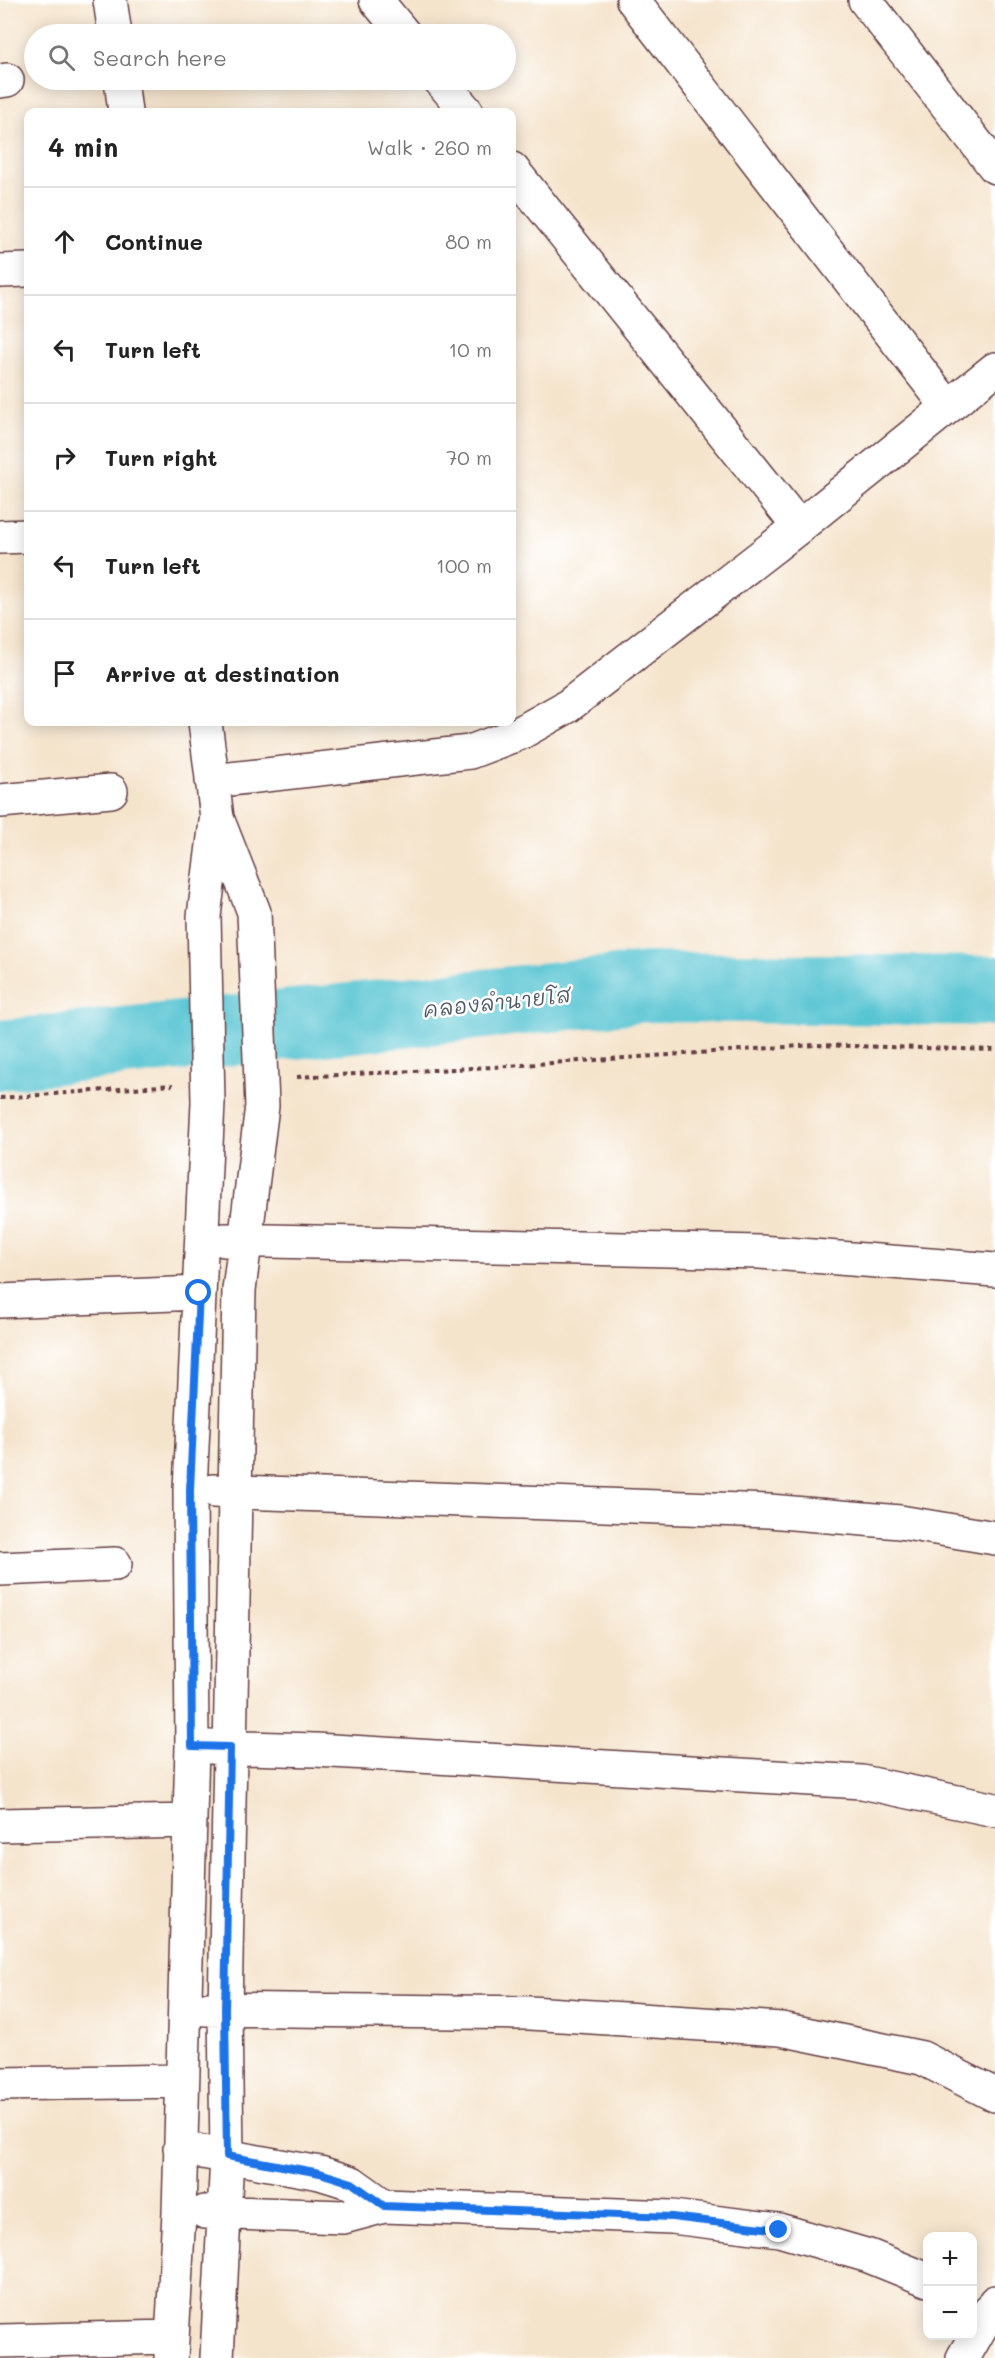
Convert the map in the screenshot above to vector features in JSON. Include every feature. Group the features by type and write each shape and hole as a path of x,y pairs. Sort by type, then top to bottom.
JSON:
{"street":[{"path":"110,0 114,24"},
{"path":"376,0 396,24"},
{"path":"633,0 948,407"},
{"path":"865,0 995,167"},
{"path":"122,90 124,108"},
{"path":"448,90 463,108"},
{"path":"516,173 799,527"},
{"path":"0,272 24,270"},
{"path":"212,781 470,752 520,734 568,706 799,527 995,369"},
{"path":"0,537 24,536"},
{"path":"205,726 217,818 254,912 262,1106 239,1290 225,2010 226,2212 217,2358"},
{"path":"0,801 111,791"},
{"path":"0,2341 171,2347 178,2213 192,1746 190,1490 207,1102 204,916 217,818"},
{"path":"202,1239 760,1252 995,1270"},
{"path":"0,1301 199,1293"},
{"path":"190,1490 769,1510 900,1521 995,1538"},
{"path":"0,1569 115,1564"},
{"path":"192,1746 315,1750 862,1782 995,1810"},
{"path":"0,1825 190,1821"},
{"path":"183,2009 530,2013 781,2029 922,2058 995,2095"},
{"path":"0,2084 182,2081"},
{"path":"180,2148 320,2173 352,2183 384,2206"},
{"path":"178,2213 226,2212 343,2217 384,2206 672,2217 779,2230 869,2256 923,2278"},
{"path":"963,2358 989,2304"}],"path":[{"path":"290,1077 494,1067 815,1045 995,1050"},
{"path":"0,1098 175,1085"}],"waterway":[{"name":"คลองลำนายโส","path":"0,1055 646,987 995,991"}],"route":[{"path":"199,1293 190,1490 192,1746 230,1747 225,2010 227,2156 320,2173 352,2183 384,2206 672,2217 779,2230"}]}
